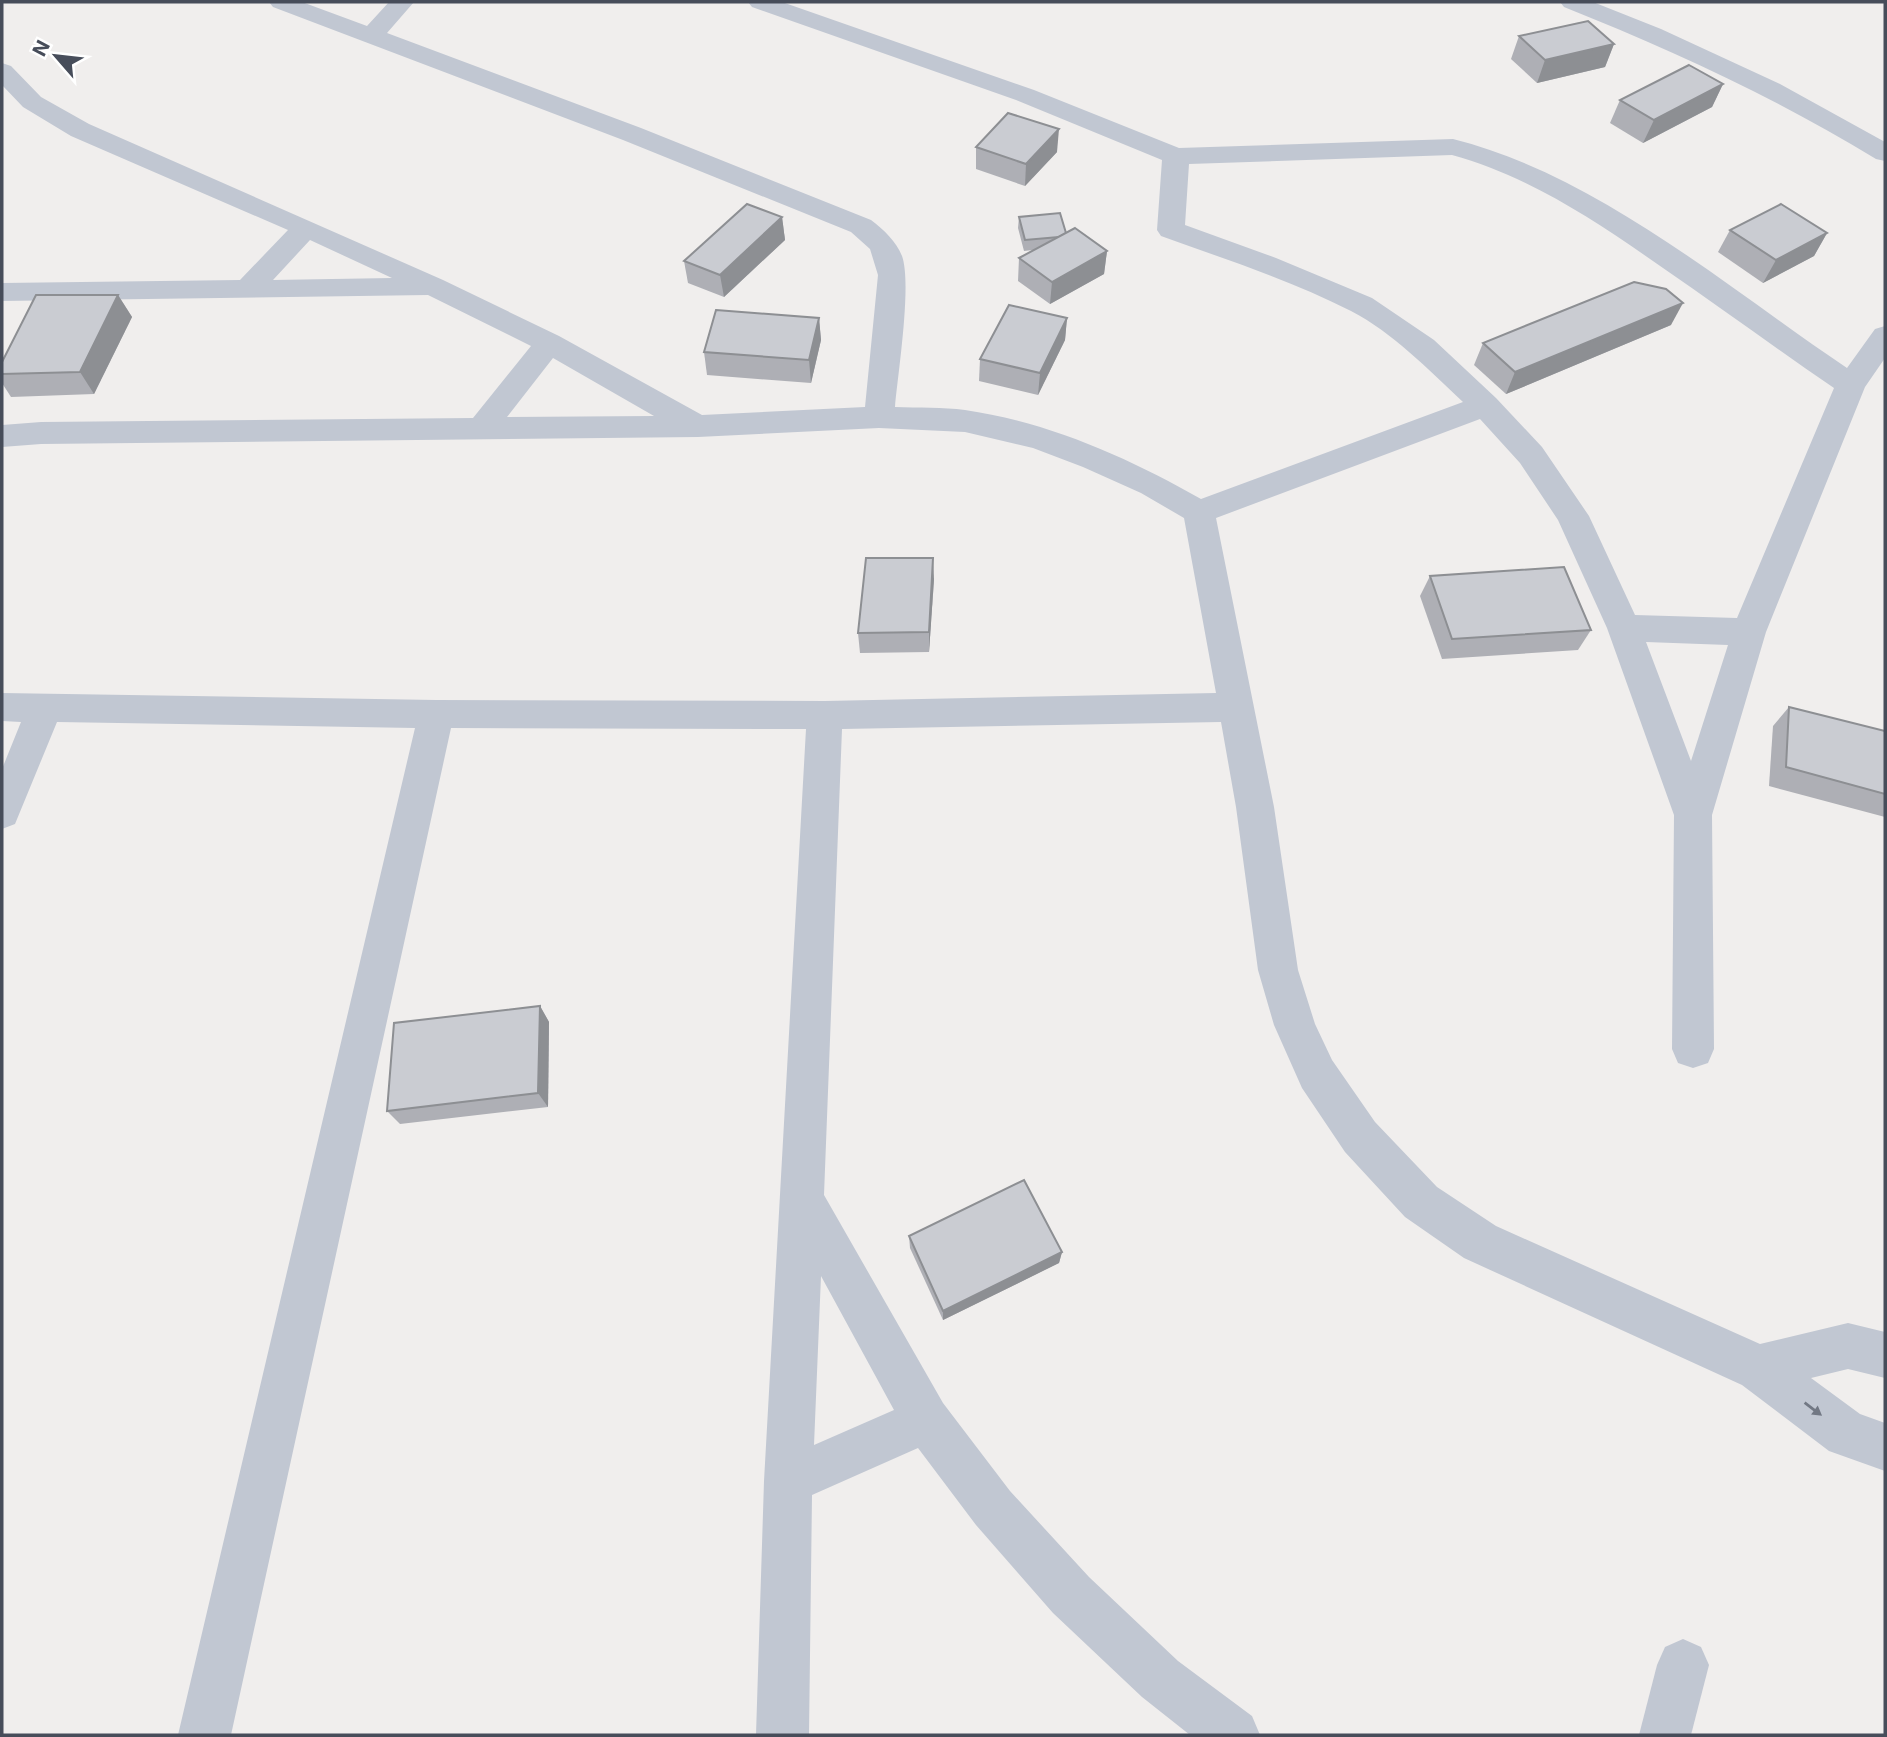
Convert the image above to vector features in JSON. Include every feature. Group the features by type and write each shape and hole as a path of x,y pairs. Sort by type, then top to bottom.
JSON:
{"street":[{"path":"281,2 785,194 861,226 880,239 890,255 892,275 879,416"},
{"path":"372,36 402,2"},
{"path":"760,2 1026,95 1175,156 1453,147 1472,151 1550,183 1601,214 1851,385"},
{"path":"1572,2 1706,57 1838,124 1885,153"},
{"path":"2,71 32,102 79,130 433,286 549,343 698,426"},
{"path":"1175,156 1171,230 1266,264 1362,305 1423,347 1485,405 1531,455 1573,516 1624,628 1693,815"},
{"path":"248,289 306,228"},
{"path":"2,292 433,286"},
{"path":"1693,1049 1693,815 1749,632 1851,385 1885,336"},
{"path":"483,428 549,343"},
{"path":"1199,512 1485,405"},
{"path":"2,436 41,433 698,426 879,416 965,421 1040,439 1152,485 1199,512 1255,807 1278,970 1295,1025 1317,1074 1360,1138 1420,1202 1480,1242 1759,1368 1846,1434 1885,1447"},
{"path":"2,423 41,433"},
{"path":"1624,628 1749,632"},
{"path":"2,708 436,714 825,715 1237,707"},
{"path":"2,813 45,708"},
{"path":"204,1735 436,714"},
{"path":"782,1735 788,1481 825,715"},
{"path":"802,1199 926,1420 993,1508 1070,1595 1160,1679 1233,1735"},
{"path":"1759,1368 1848,1346 1885,1355"},
{"path":"788,1481 926,1420"},
{"path":"1665,1735 1683,1665"}],"building":[{"path":"1588,21 1614,44 1545,60 1519,36"},
{"path":"1689,65 1723,84 1654,120 1620,100"},
{"path":"1008,113 1059,129 1026,164 976,147"},
{"path":"747,204 782,217 720,275 684,261"},
{"path":"1781,204 1827,233 1776,260 1730,230"},
{"path":"1060,213 1066,233 1059,237 1025,240 1019,217"},
{"path":"1075,228 1107,251 1052,282 1019,258"},
{"path":"1634,282 1666,289 1683,303 1515,372 1483,343"},
{"path":"36,295 118,295 80,372 2,374 2,362"},
{"path":"1009,305 1067,318 1040,373 980,359"},
{"path":"716,310 819,318 809,360 704,352"},
{"path":"866,558 933,558 929,632 858,633"},
{"path":"1564,567 1591,630 1452,639 1430,576"},
{"path":"1789,707 1885,731 1885,794 1786,767"},
{"path":"540,1006 538,1093 387,1111 394,1023"},
{"path":"1024,1180 1062,1252 943,1311 909,1236"}]}
